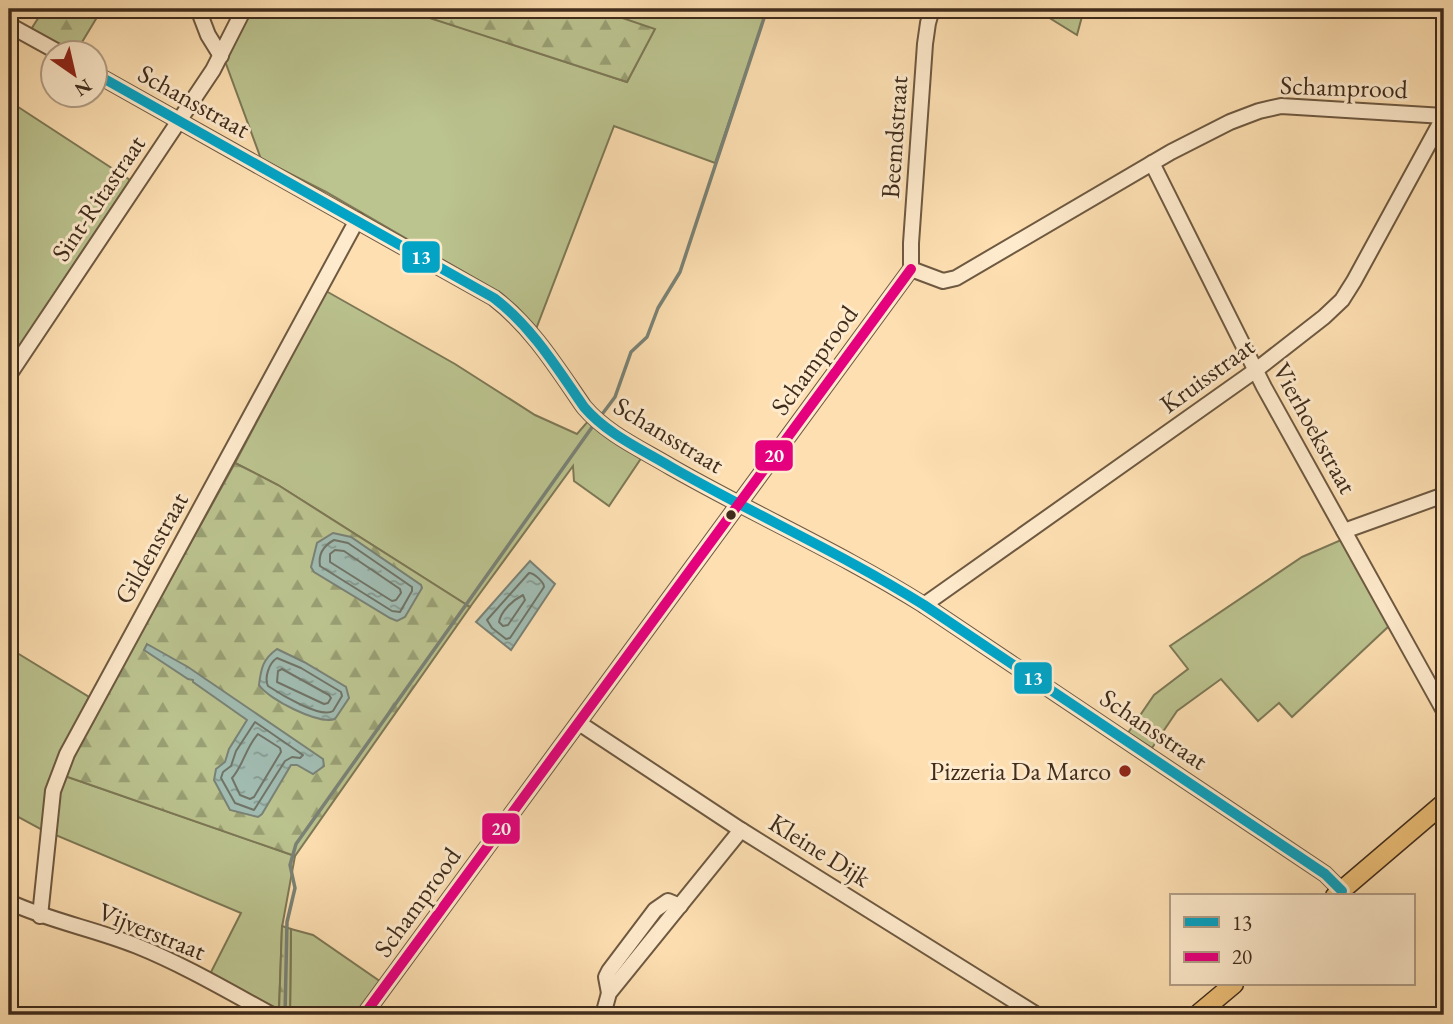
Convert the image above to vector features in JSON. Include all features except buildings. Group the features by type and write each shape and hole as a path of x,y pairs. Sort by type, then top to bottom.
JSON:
{"main road":[{"path":"1339,893 1444,803"},
{"path":"1197,1015 1232,986"}],"street":[{"path":"198,9 208,35 221,56"},
{"name":"Sint-Ritastraat","path":"9,375 214,70 244,9"},
{"name":"Beemdstraat","path":"911,270 925,44 932,9"},
{"path":"9,25 38,41"},
{"name":"Schansstraat","path":"108,81 465,281 509,309 529,330 596,420 613,432 738,505 874,574 924,605 1325,874 1339,893"},
{"name":"Schamprood","path":"364,1015 911,270 943,281 956,278 1152,163 1230,122 1259,111 1281,106 1444,116"},
{"name":"Kruisstraat","path":"924,605 1256,370 1324,317 1342,299 1444,116"},
{"name":"Vierhoekstraat","path":"1152,163 1256,370 1444,711"},
{"name":"Gildenstraat","path":"40,916 53,791 61,766 357,220"},
{"path":"1344,531 1444,495"},
{"name":"Kleine Dijk","path":"579,723 741,830 1037,1015"},
{"path":"603,1015 610,993 741,830"},
{"name":"Vijverstraat","path":"9,902 40,916 135,945 272,1015"}],"green space":[{"path":"44,9 102,9 84,38 43,38 30,31"},
{"path":"250,9 404,9 627,82 654,30 596,9 767,9 715,163 614,126 536,329 517,307 500,293 326,192 261,159 225,61"},
{"path":"596,9 655,29 627,82 408,11"},
{"path":"1035,9 1084,9 1077,35"},
{"path":"9,101 130,180 9,362"},
{"path":"326,291 455,364 535,415 577,434 589,420 642,457 609,506 574,481 573,466 470,607 278,485 235,463"},
{"path":"235,463 278,485 470,607 295,856 62,775"},
{"path":"1341,540 1389,626 1292,717 1279,703 1258,721 1221,679 1177,711 1152,748 1128,733 1154,695 1188,669 1170,646 1302,557"},
{"path":"9,648 89,697 48,782 44,831 9,812"},
{"path":"62,775 295,856 282,927 279,1010 210,974 241,913 53,834"},
{"path":"282,926 291,929 290,1015 279,1010"},
{"path":"291,929 313,935 381,982 355,1015 290,1015"}],"water":[{"path":"333,533 351,537 421,585 422,588 405,617 397,621 390,618 314,572 311,567 317,543"},
{"path":"530,561 555,584 511,650 476,622"},
{"path":"147,644 188,667 323,759 324,766 313,774 297,765 291,765 258,817 230,810 214,780 216,769 225,762 229,749 247,720 193,680 144,650"},
{"path":"277,649 346,687 349,698 335,719 318,718 294,710 272,697 259,685 264,664"}],"waterway":[{"path":"600,417 615,397 631,352 647,337 658,308 680,272 767,9"},
{"path":"285,1015 287,922 295,888 290,865 296,844 595,423"}],"transit line":[{"name":"13","path":"108,81 494,298 532,335 584,407 614,433 703,485 924,605 1325,874 1342,891"},
{"name":"20","path":"364,1015 911,269"}],"place":[{"name":"Pizzeria Da Marco","path":"1125,771"}]}
